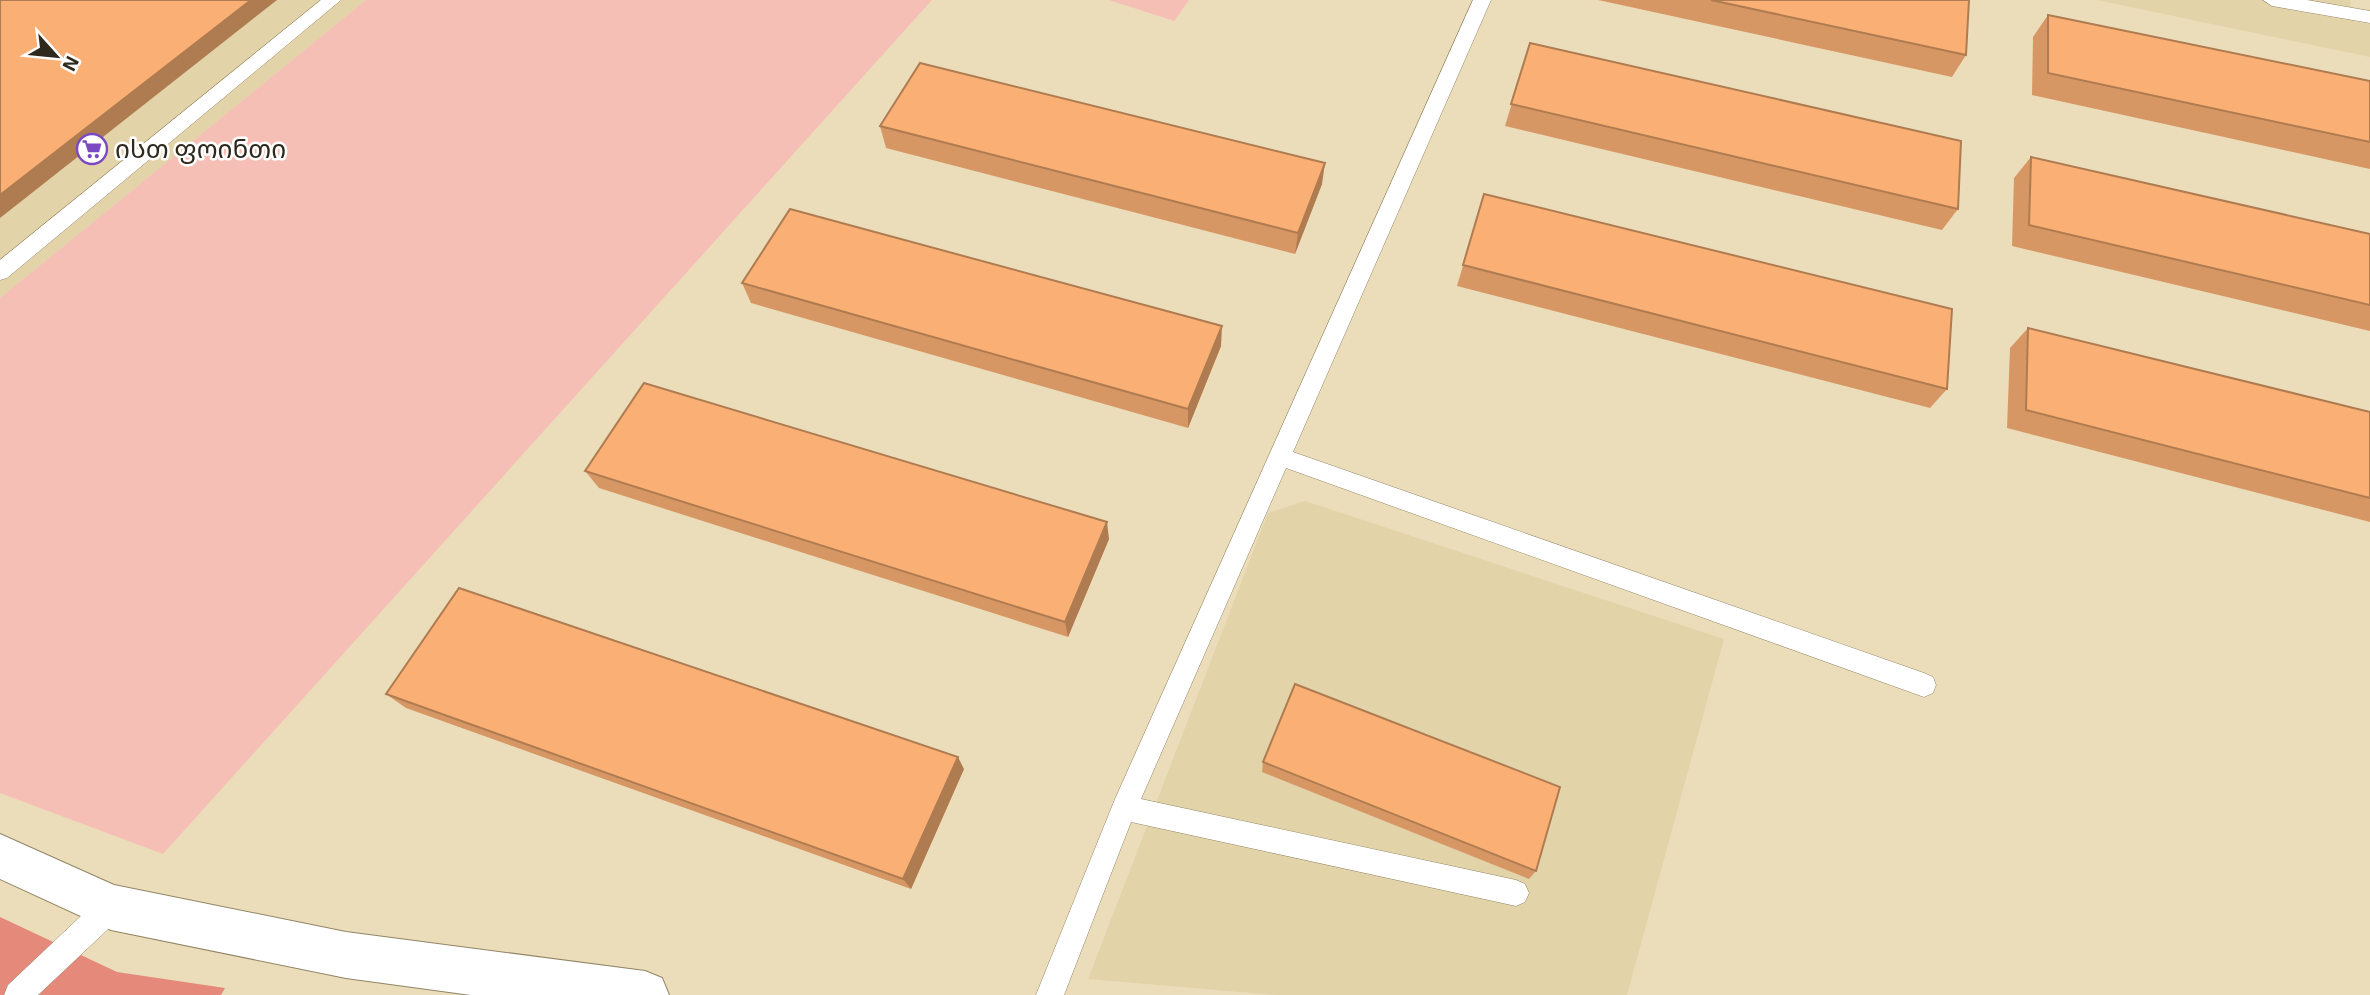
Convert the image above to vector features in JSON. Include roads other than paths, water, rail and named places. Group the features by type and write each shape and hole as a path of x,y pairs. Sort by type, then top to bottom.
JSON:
{"street":[{"path":"0,856 111,907 346,955 625,994"}],"lane":[{"path":"0,272 332,0"},
{"path":"1050,995 1124,808 1482,0"},
{"path":"2272,0 2370,17"},
{"path":"1279,456 1924,685"},
{"path":"1124,808 1516,893"},
{"path":"18,995 111,907"}],"place":[{"name":"ისთ ფოინთი","path":"92,149"}]}
